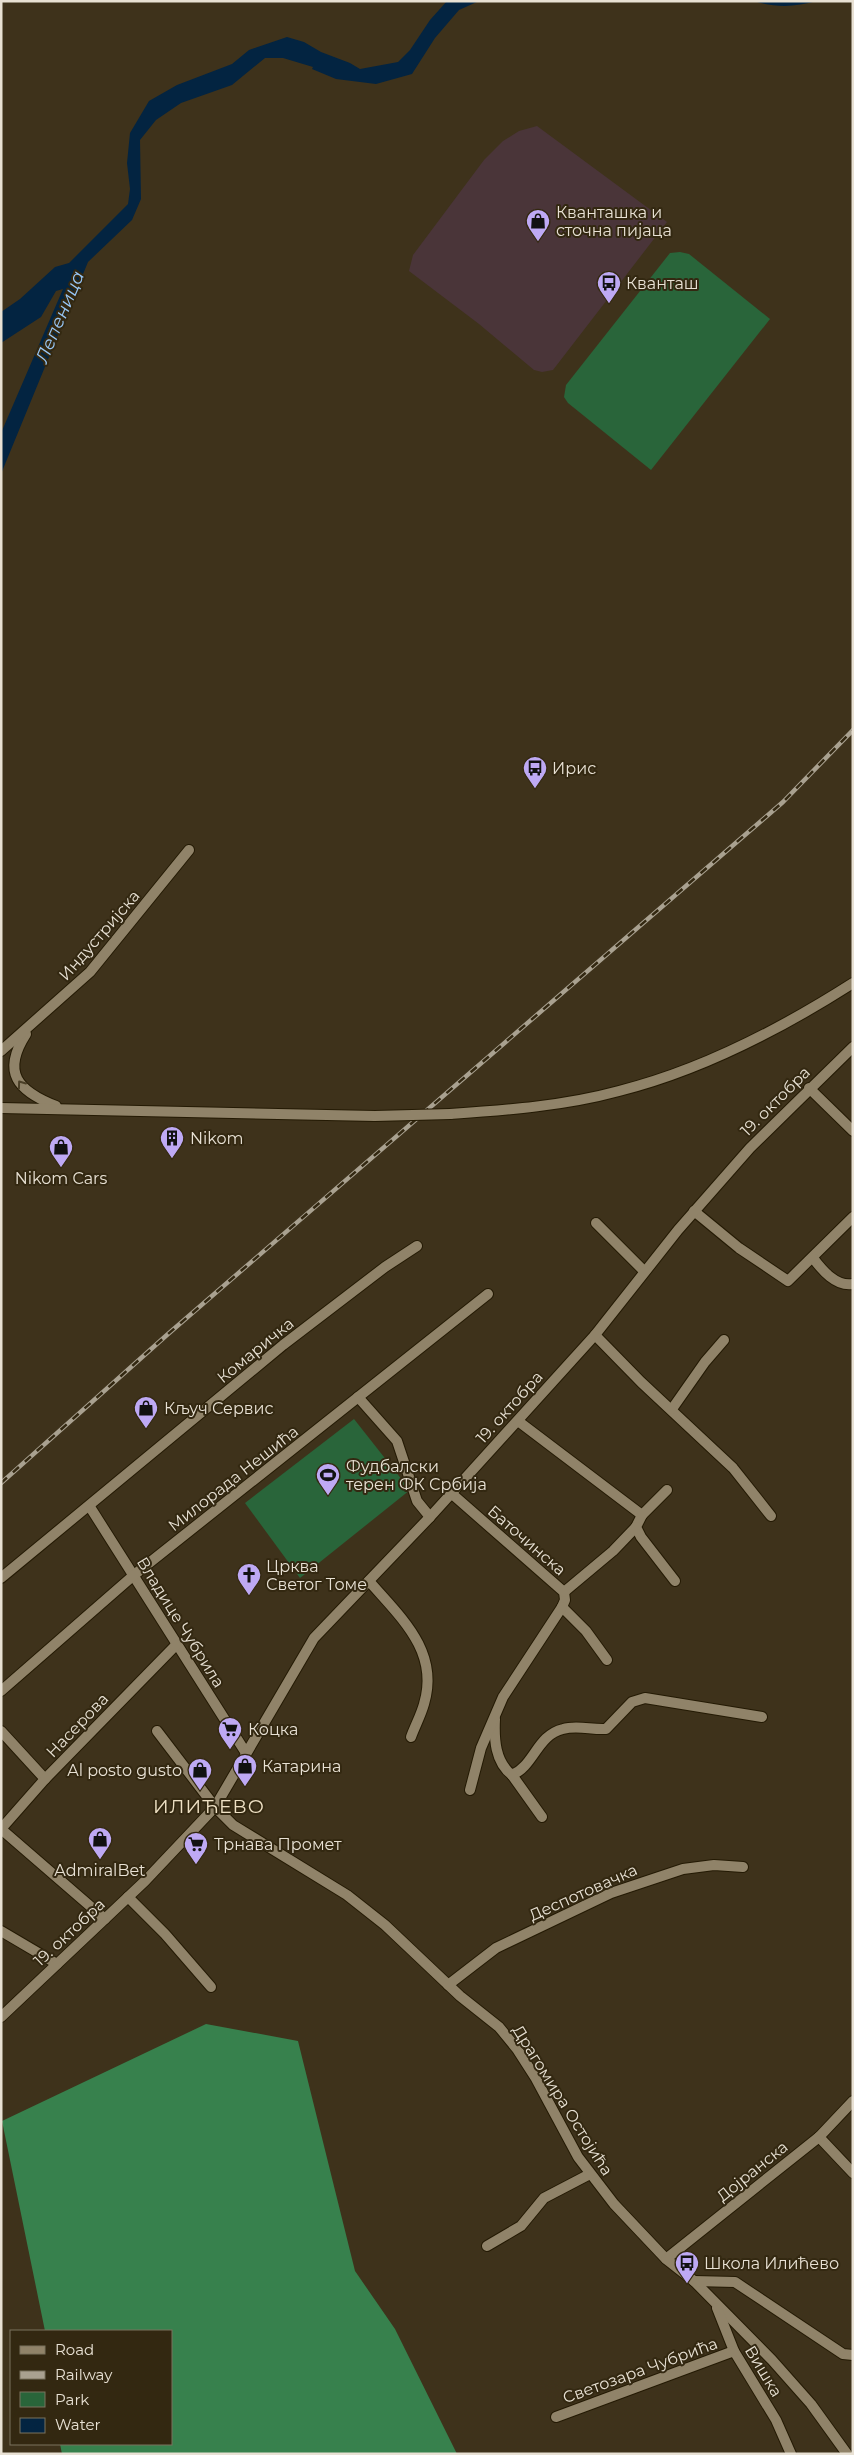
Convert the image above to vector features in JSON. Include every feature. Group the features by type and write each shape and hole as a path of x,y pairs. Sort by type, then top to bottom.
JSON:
{"street":[{"name":"Индустријска","path":"1,1052 90,972 189,850"},
{"path":"1,1108 375,1116 450,1114 564,1103 619,1092 669,1077 742,1046 853,983"},
{"path":"842,990 853,994"},
{"path":"31,1025 16,1048 13,1068 15,1076 20,1085 29,1094 62,1108"},
{"name":"19. октобра","path":"1,2018 128,1897 215,1807 314,1638 430,1518 595,1335 644,1271 750,1148 809,1088 853,1047"},
{"path":"809,1088 853,1131"},
{"path":"694,1211 739,1248 788,1281 853,1217"},
{"path":"596,1223 644,1271"},
{"name":"Комаричка","path":"1,1578 90,1507 121,1477 283,1345 385,1267 417,1246"},
{"path":"813,1258 826,1274 846,1286 853,1284"},
{"name":"Милорада Нешића","path":"1,1691 134,1575 488,1294"},
{"path":"595,1335 641,1382 733,1468 771,1516"},
{"path":"672,1409 705,1362 724,1340"},
{"path":"358,1397 397,1441 417,1500 430,1518"},
{"path":"518,1421 642,1515"},
{"path":"564,1592 613,1551 636,1527 642,1515 667,1490"},
{"name":"Баточинска","path":"451,1493 564,1592 565,1600 562,1607"},
{"name":"Владице Чубрила","path":"90,1507 246,1753"},
{"path":"636,1527 674,1581"},
{"path":"369,1581 416,1636 426,1660 428,1681 424,1703 411,1737"},
{"path":"470,1790 481,1748 510,1685 562,1607 586,1631 607,1660"},
{"name":"Насерова","path":"1,1829 46,1779 176,1645"},
{"path":"512,1775 521,1769 544,1738 553,1732 572,1727 606,1729 637,1699 645,1698 762,1717"},
{"path":"495,1719 496,1749 505,1768 542,1817"},
{"path":"1,1731 46,1779"},
{"name":"Драгомира Остојића","path":"157,1731 215,1807 233,1825 347,1894 385,1924 448,1984 498,2027 517,2049 578,2157 614,2204 666,2259 694,2281 772,2360 811,2404 847,2454"},
{"path":"1,1829 105,1919"},
{"name":"Деспотовачка","path":"448,1984 496,1948 611,1893 683,1869 714,1865 743,1867"},
{"path":"128,1897 212,1987"},
{"path":"1,1931 57,1964"},
{"name":"Дојранска","path":"666,2259 819,2136 853,2101"},
{"path":"819,2136 853,2173"},
{"path":"486,2246 521,2226 544,2198 590,2174"},
{"path":"694,2281 735,2282 843,2354 853,2355"},
{"name":"Вишка","path":"715,2303 734,2351 776,2420 790,2454"},
{"name":"Светозара Чубрића","path":"556,2417 734,2351"}],"shaded area":[{"name":"Кванташка и сточна пијаца","path":"537,126 667,222 553,370 542,372 534,370 479,324 409,271 413,255 484,160 503,141 519,131"}],"green space":[{"path":"680,252 689,254 770,319 651,470 568,403 564,397 566,385 670,253"},
{"name":"Фудбалски терен ФК Србија","path":"354,1419 410,1490 300,1578 245,1503"},
{"path":"206,2024 298,2041 355,2271 395,2329 457,2454 62,2454 60,2445 172,2445 172,2330 45,2330 2,2121"}],"water":[{"name":"Лепеница","path":"447,1 479,1 459,10 435,38 412,74 376,84 336,79 312,69 313,67 283,58 265,58 232,85 181,103 156,120 140,140 141,199 132,220 88,262 1,474 1,433 63,289 56,291 41,317 1,343 1,312 20,299 55,267 69,263 128,204 130,189 127,163 130,133 149,101 177,85 232,64 249,50 287,37 304,42 321,52 350,63 360,69 398,62 410,50 430,20"},
{"path":"754,1 817,1 786,6"}],"railway":[{"path":"1,1483 168,1334 783,802 853,730"}],"place":[{"name":"Кванташка и сточна пијаца","path":"538,242"},
{"name":"Кванташ","path":"609,304"},
{"name":"Ирис","path":"535,789"},
{"name":"Nikom","path":"172,1159"},
{"name":"Nikom Cars","path":"61,1168"},
{"name":"Кључ Сервис","path":"146,1429"},
{"name":"Фудбалски терен ФК Србија","path":"328,1496"},
{"name":"Црква Светог Томе","path":"249,1596"},
{"name":"Коцка","path":"230,1750"},
{"name":"Катарина","path":"245,1787"},
{"name":"Al posto gusto","path":"200,1791"},
{"name":"AdmiralBet","path":"100,1860"},
{"name":"Трнава Промет","path":"196,1865"},
{"name":"Школа Илићево","path":"687,2284"}],"district":[{"name":"ИЛИЋЕВО","path":"209,1806"}]}
